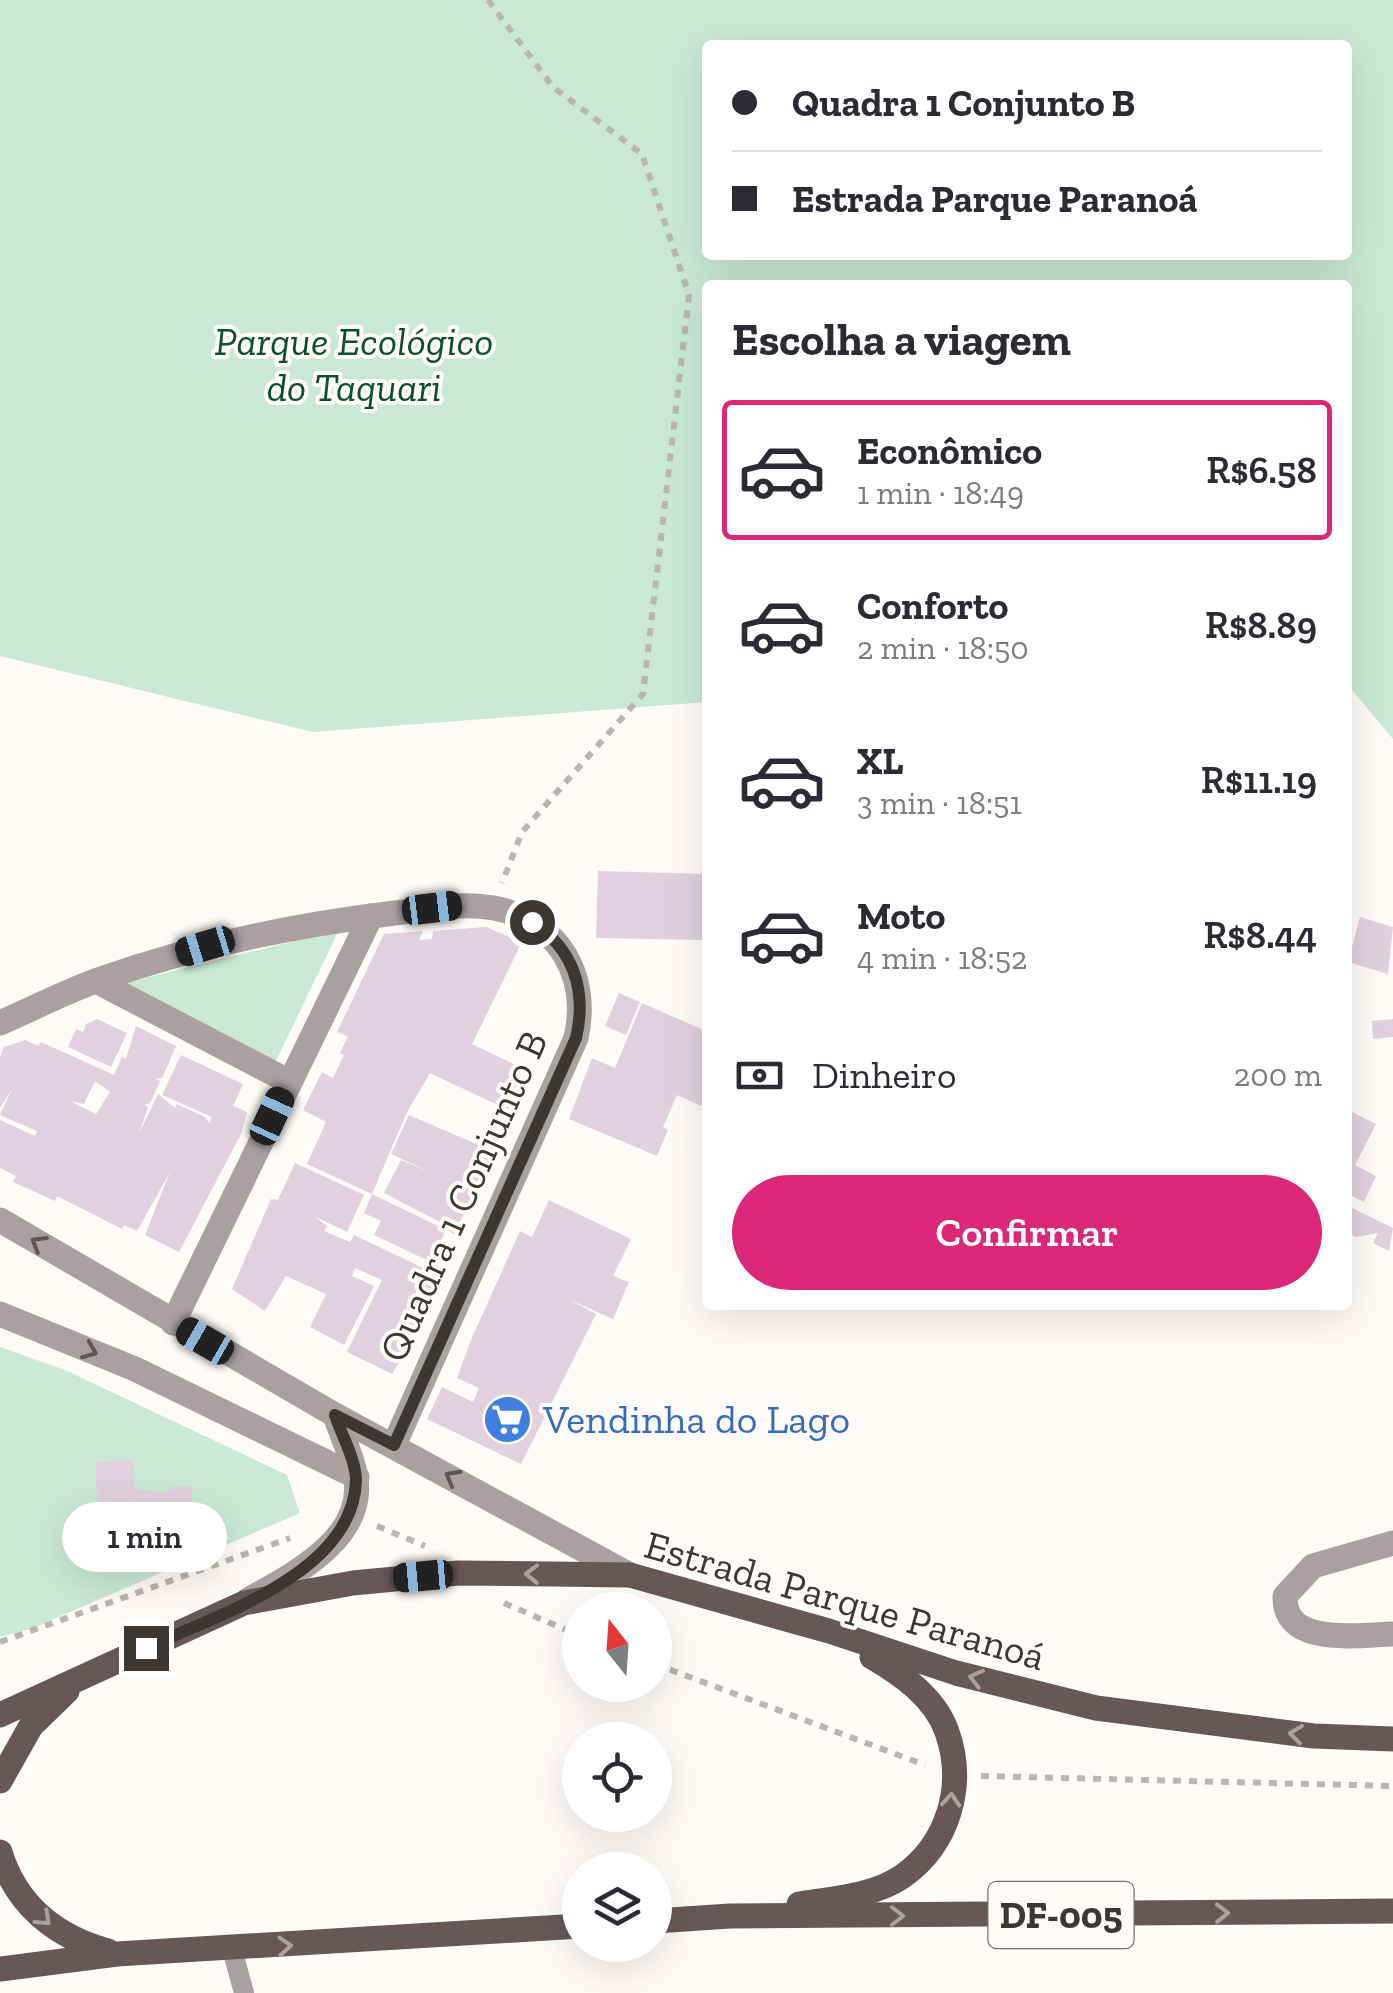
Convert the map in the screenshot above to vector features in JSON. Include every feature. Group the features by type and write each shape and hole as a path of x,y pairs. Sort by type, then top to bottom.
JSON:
{"main road":[{"name":"Estrada Parque Paranoá","path":"0,1715 244,1603 353,1583 458,1573 630,1575 829,1631 956,1673 1096,1708 1314,1736 1393,1739"},
{"path":"730,1916 856,1894 900,1878 935,1846 951,1814 947,1732 931,1705 906,1677 829,1631"},
{"path":"0,1780 30,1726 81,1677"},
{"path":"0,1852 6,1872 52,1929 79,1943 118,1954"},
{"name":"DF-005","path":"672,1920 730,1916 1393,1911"},
{"path":"0,1969 118,1954 562,1927"}],"street":[{"name":"Quadra 1 Conjunto B","path":"0,1023 96,981 205,946 371,916 463,905 492,908 532,922 565,950 582,1011 576,1038 394,1445"},
{"path":"173,1323 371,916"},
{"path":"96,981 288,1081"},
{"path":"0,1220 335,1415 630,1575"},
{"path":"0,1314 134,1369 356,1477"},
{"path":"244,1603 316,1560 350,1516 356,1477 335,1415"},
{"path":"1393,1543 1313,1566 1285,1596 1284,1609 1290,1621 1316,1632 1393,1634"}],"lane":[{"path":"232,1949 244,1993"}],"path":[{"path":"488,0 554,87 642,154 689,294 643,694 522,832 492,908"},
{"path":"672,1670 952,1775 1393,1786"}],"green space":[{"name":"Parque Ecológico do Taquari","path":"0,0 1393,0 1393,739 1352,690 1352,280 702,280 702,702 313,732 0,656"},
{"path":"339,930 275,1063 124,983"},
{"path":"0,1347 65,1370 287,1475 300,1513 33,1628 0,1637"}],"building":[{"path":"598,871 702,874 702,940 596,938"},
{"path":"1360,917 1393,927 1388,974 1352,963"},
{"path":"486,927 522,942 472,1044 518,1066 512,1078 521,1082 508,1110 430,1073 407,1112 372,1194 307,1164 326,1122 303,1110 322,1072 333,1078 344,1055 340,1053 348,1036 337,1032 384,934 423,931 419,940 432,939 433,931"},
{"path":"619,993 640,1002 626,1035 605,1026"},
{"path":"642,1003 702,1029 702,1106 677,1095 663,1127 668,1130 657,1156 569,1119 592,1058 615,1068"},
{"path":"97,1019 127,1033 111,1067 68,1047 76,1029 83,1032 86,1024"},
{"path":"1393,1019 1393,1037 1373,1039 1372,1021"},
{"path":"136,1026 176,1046 162,1078 155,1079 160,1081 150,1103 144,1105 148,1107 139,1134 158,1094 175,1108 177,1104 205,1117 209,1123 212,1117 162,1095 181,1055 243,1084 233,1106 247,1112 241,1134 179,1252 145,1235 170,1172 137,1231 124,1225 122,1229 57,1196 55,1201 13,1182 16,1176 0,1168 0,1120 35,1136 37,1131 0,1115 12,1089 0,1108 0,1057 4,1047 25,1040 38,1046 41,1042 114,1075 122,1057 126,1059","holes":["95,1081 110,1092 96,1114 70,1101 84,1104"]},
{"path":"1352,1112 1376,1124 1355,1165 1376,1176 1364,1202 1352,1196"},
{"path":"409,1115 495,1152 454,1234 446,1230 431,1262 374,1235 381,1221 364,1213 372,1194 440,1227 442,1223 384,1193 401,1160 432,1173 391,1154"},
{"path":"295,1163 364,1195 347,1232 314,1216 327,1226 324,1231 350,1242 354,1235 440,1276 426,1303 431,1306 425,1320 392,1374 347,1352 382,1280 355,1268 352,1276 374,1286 344,1345 310,1327 326,1294 286,1276 265,1311 232,1289 271,1199 278,1200"},
{"path":"549,1200 631,1239 613,1276 629,1282 613,1319 568,1299 596,1314 521,1464 427,1419 442,1387 473,1402 479,1388 457,1378 471,1340 520,1231 532,1237"},
{"path":"1352,1208 1393,1228 1389,1251 1373,1243 1378,1233 1352,1235"},
{"path":"133,1460 135,1489 168,1492 171,1487 191,1486 193,1526 141,1524 136,1529 99,1531 95,1462"}],"place":[{"name":"Vendinha do Lago","path":"508,1419"}],"route":[{"path":"146,1648 268,1589 316,1560 337,1536 350,1516 356,1477 335,1415 394,1445 576,1038 581,997 565,950 552,935 532,922"}]}
